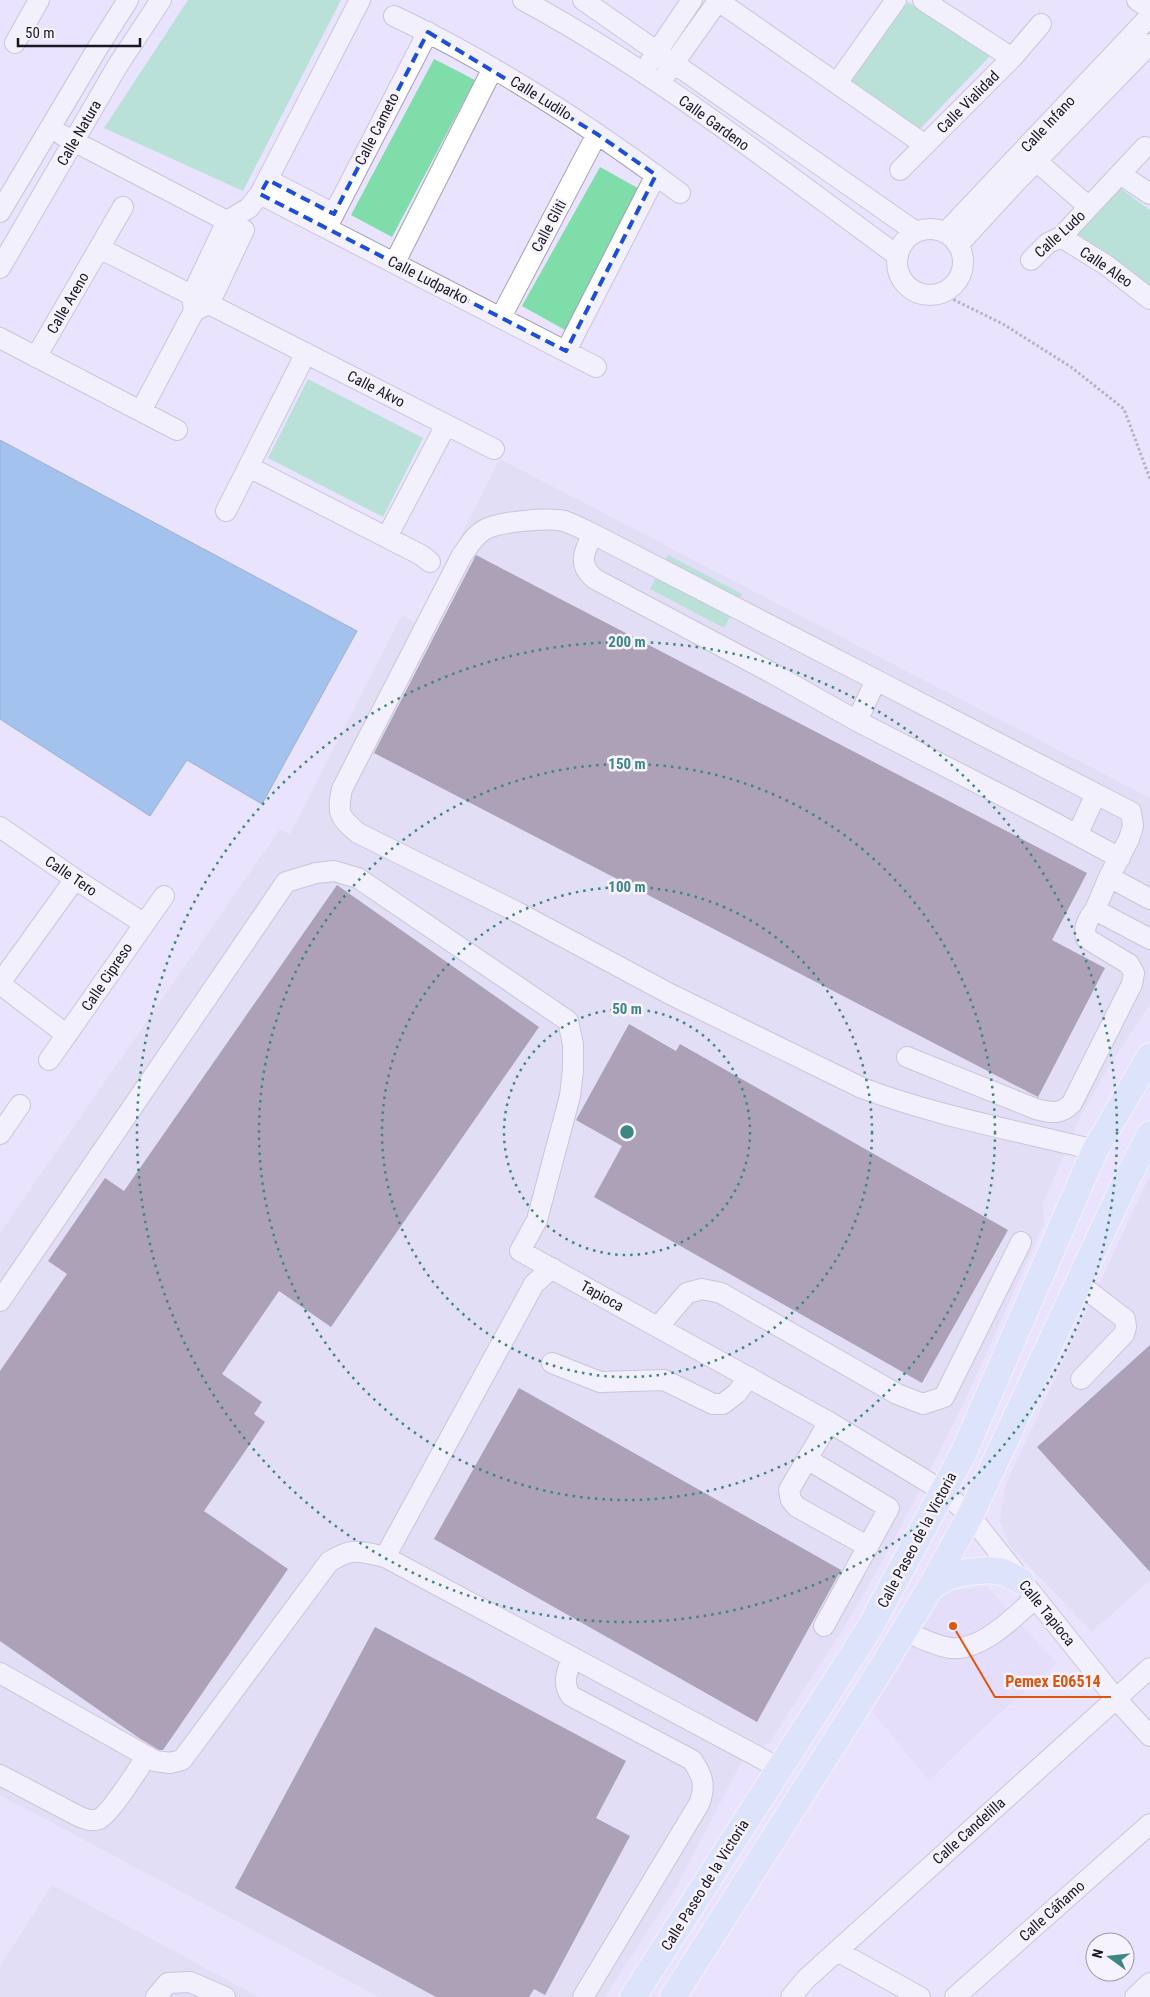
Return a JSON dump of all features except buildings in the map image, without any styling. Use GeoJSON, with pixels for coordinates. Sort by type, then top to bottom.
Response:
{"type":"FeatureCollection","features":[{"type":"Feature","properties":{"kind":"main road","name":"Calle Paseo de la Victoria"},"geometry":{"type":"LineString","coordinates":[[633,1997],[869,1629],[967,1445],[1095,1150],[1150,1056]]}},
{"type":"Feature","properties":{"kind":"main road","name":"Calle Paseo de la Victoria"},"geometry":{"type":"LineString","coordinates":[[673,1997],[904,1631],[970,1516],[1122,1189],[1150,1134]]}},
{"type":"Feature","properties":{"kind":"main road"},"geometry":{"type":"LineString","coordinates":[[930,1588],[947,1577],[974,1571],[1003,1572],[1028,1590]]}},
{"type":"Feature","properties":{"kind":"main road"},"geometry":{"type":"LineString","coordinates":[[733,1902],[742,1868],[783,1800],[787,1785],[785,1775],[779,1768]]}},
{"type":"Feature","properties":{"kind":"street"},"geometry":{"type":"LineString","coordinates":[[15,44],[39,0]]}},
{"type":"Feature","properties":{"kind":"street","name":"Calle Natura"},"geometry":{"type":"LineString","coordinates":[[0,212],[128,0]]}},
{"type":"Feature","properties":{"kind":"street","name":"Calle Natura"},"geometry":{"type":"LineString","coordinates":[[0,268],[122,58],[161,0]]}},
{"type":"Feature","properties":{"kind":"street"},"geometry":{"type":"LineString","coordinates":[[140,411],[198,303],[237,222],[250,208],[264,187],[360,0]]}},
{"type":"Feature","properties":{"kind":"street","name":"Calle Gardeno"},"geometry":{"type":"LineString","coordinates":[[524,0],[563,22],[651,78],[898,256]]}},
{"type":"Feature","properties":{"kind":"street","name":"Calle Gardeno"},"geometry":{"type":"LineString","coordinates":[[583,0],[916,232]]}},
{"type":"Feature","properties":{"kind":"street"},"geometry":{"type":"LineString","coordinates":[[651,78],[658,52],[692,0]]}},
{"type":"Feature","properties":{"kind":"street"},"geometry":{"type":"LineString","coordinates":[[651,78],[674,63],[717,0]]}},
{"type":"Feature","properties":{"kind":"street","name":"Calle Vialidad"},"geometry":{"type":"LineString","coordinates":[[717,0],[743,7],[837,83],[925,145]]}},
{"type":"Feature","properties":{"kind":"street"},"geometry":{"type":"LineString","coordinates":[[837,83],[896,0]]}},
{"type":"Feature","properties":{"kind":"street","name":"Calle Vialidad"},"geometry":{"type":"LineString","coordinates":[[923,0],[1012,58]]}},
{"type":"Feature","properties":{"kind":"street"},"geometry":{"type":"LineString","coordinates":[[1137,0],[1150,9]]}},
{"type":"Feature","properties":{"kind":"street","name":"Calle Ludilo"},"geometry":{"type":"LineString","coordinates":[[394,16],[494,68],[598,134],[680,193]]}},
{"type":"Feature","properties":{"kind":"street","name":"Calle Infano"},"geometry":{"type":"LineString","coordinates":[[952,239],[1030,156],[1150,16]]}},
{"type":"Feature","properties":{"kind":"street","name":"Calle Vialidad"},"geometry":{"type":"LineString","coordinates":[[900,170],[1012,58],[1041,24]]}},
{"type":"Feature","properties":{"kind":"street","name":"Calle Cameto"},"geometry":{"type":"LineString","coordinates":[[330,221],[428,32]]}},
{"type":"Feature","properties":{"kind":"street","name":"Calle Infano"},"geometry":{"type":"LineString","coordinates":[[1030,156],[1150,44]]}},
{"type":"Feature","properties":{"kind":"street"},"geometry":{"type":"LineString","coordinates":[[395,262],[494,68]]}},
{"type":"Feature","properties":{"kind":"street"},"geometry":{"type":"LineString","coordinates":[[50,128],[237,222]]}},
{"type":"Feature","properties":{"kind":"street","name":"Calle Gliti"},"geometry":{"type":"LineString","coordinates":[[501,317],[598,134]]}},
{"type":"Feature","properties":{"kind":"street","name":"Calle Ludo"},"geometry":{"type":"LineString","coordinates":[[1031,260],[1048,243],[1061,237],[1145,147]]}},
{"type":"Feature","properties":{"kind":"street","name":"Calle Ludo"},"geometry":{"type":"LineString","coordinates":[[1030,156],[1089,208]]}},
{"type":"Feature","properties":{"kind":"street"},"geometry":{"type":"LineString","coordinates":[[1120,174],[1150,194]]}},
{"type":"Feature","properties":{"kind":"street"},"geometry":{"type":"LineString","coordinates":[[566,352],[656,175]]}},
{"type":"Feature","properties":{"kind":"street","name":"Calle Ludparko"},"geometry":{"type":"LineString","coordinates":[[264,187],[330,221],[395,262],[596,366]]}},
{"type":"Feature","properties":{"kind":"street","name":"Calle Areno"},"geometry":{"type":"LineString","coordinates":[[36,357],[122,207]]}},
{"type":"Feature","properties":{"kind":"street"},"geometry":{"type":"LineString","coordinates":[[929,229],[952,239],[962,253],[962,270],[954,284],[940,293],[924,294],[909,286],[899,273],[898,256],[903,244],[916,232],[929,229]]}},
{"type":"Feature","properties":{"kind":"street","name":"Calle Aleo"},"geometry":{"type":"LineString","coordinates":[[1061,237],[1106,265],[1150,298]]}},
{"type":"Feature","properties":{"kind":"street"},"geometry":{"type":"LineString","coordinates":[[99,248],[198,303]]}},
{"type":"Feature","properties":{"kind":"street","name":"Calle Akvo"},"geometry":{"type":"LineString","coordinates":[[198,303],[306,353],[494,449]]}},
{"type":"Feature","properties":{"kind":"street"},"geometry":{"type":"LineString","coordinates":[[0,338],[177,430]]}},
{"type":"Feature","properties":{"kind":"street"},"geometry":{"type":"LineString","coordinates":[[226,511],[306,353]]}},
{"type":"Feature","properties":{"kind":"street"},"geometry":{"type":"LineString","coordinates":[[387,537],[446,425]]}},
{"type":"Feature","properties":{"kind":"street"},"geometry":{"type":"LineString","coordinates":[[249,466],[421,555],[430,562]]}},
{"type":"Feature","properties":{"kind":"street"},"geometry":{"type":"LineString","coordinates":[[907,1057],[1036,1109],[1056,1113],[1066,1110],[1076,1095],[1132,984],[1134,973],[1129,964],[1086,938],[1084,931],[1120,858],[1133,826],[1131,812],[562,520],[529,520],[500,525],[485,529],[475,537],[462,555],[342,789],[339,807],[344,821],[358,833],[517,912],[670,994],[862,1088],[893,1100],[935,1112],[1095,1150]]}},
{"type":"Feature","properties":{"kind":"street"},"geometry":{"type":"LineString","coordinates":[[592,534],[584,550],[584,561],[587,572],[595,579],[772,673],[857,721],[1120,858]]}},
{"type":"Feature","properties":{"kind":"street"},"geometry":{"type":"LineString","coordinates":[[857,721],[876,680]]}},
{"type":"Feature","properties":{"kind":"street"},"geometry":{"type":"LineString","coordinates":[[1076,835],[1096,794]]}},
{"type":"Feature","properties":{"kind":"street","name":"Calle Tero"},"geometry":{"type":"LineString","coordinates":[[0,827],[143,924]]}},
{"type":"Feature","properties":{"kind":"street","name":"Tapioca"},"geometry":{"type":"LineString","coordinates":[[0,1300],[286,882],[316,873],[334,871],[358,878],[568,1021],[573,1044],[570,1096],[538,1220],[520,1251],[830,1422],[943,1491]]}},
{"type":"Feature","properties":{"kind":"street"},"geometry":{"type":"LineString","coordinates":[[1109,877],[1149,895]]}},
{"type":"Feature","properties":{"kind":"street"},"geometry":{"type":"LineString","coordinates":[[67,1035],[0,984],[75,879]]}},
{"type":"Feature","properties":{"kind":"street","name":"Calle Cipreso"},"geometry":{"type":"LineString","coordinates":[[50,1060],[164,896]]}},
{"type":"Feature","properties":{"kind":"street"},"geometry":{"type":"LineString","coordinates":[[1095,910],[1150,939]]}},
{"type":"Feature","properties":{"kind":"street"},"geometry":{"type":"LineString","coordinates":[[1,1130],[20,1105]]}},
{"type":"Feature","properties":{"kind":"street"},"geometry":{"type":"LineString","coordinates":[[658,1327],[687,1292],[702,1289],[721,1293],[897,1394],[923,1404],[944,1397],[1021,1242]]}},
{"type":"Feature","properties":{"kind":"street"},"geometry":{"type":"LineString","coordinates":[[386,1557],[534,1284],[552,1268]]}},
{"type":"Feature","properties":{"kind":"street"},"geometry":{"type":"LineString","coordinates":[[1078,1283],[1124,1318],[1126,1327],[1124,1334],[1081,1379]]}},
{"type":"Feature","properties":{"kind":"street"},"geometry":{"type":"LineString","coordinates":[[552,1363],[600,1382],[664,1380],[713,1404],[723,1404],[737,1393],[749,1377]]}},
{"type":"Feature","properties":{"kind":"street"},"geometry":{"type":"LineString","coordinates":[[830,1422],[789,1490],[791,1500],[797,1507],[867,1546]]}},
{"type":"Feature","properties":{"kind":"street"},"geometry":{"type":"LineString","coordinates":[[807,1460],[889,1508],[824,1626]]}},
{"type":"Feature","properties":{"kind":"street","name":"Calle Tapioca"},"geometry":{"type":"LineString","coordinates":[[943,1491],[970,1516],[1116,1699],[1150,1736]]}},
{"type":"Feature","properties":{"kind":"street"},"geometry":{"type":"LineString","coordinates":[[0,1673],[155,1761],[170,1763],[182,1760],[329,1562],[344,1552],[361,1552],[386,1557],[779,1768]]}},
{"type":"Feature","properties":{"kind":"street"},"geometry":{"type":"LineString","coordinates":[[904,1631],[932,1643],[952,1648],[971,1646],[997,1631],[1028,1590]]}},
{"type":"Feature","properties":{"kind":"street"},"geometry":{"type":"LineString","coordinates":[[572,1657],[565,1679],[566,1688],[571,1696],[692,1760],[702,1773],[703,1793],[694,1812],[583,1997]]}},
{"type":"Feature","properties":{"kind":"street","name":"Calle Candelilla"},"geometry":{"type":"LineString","coordinates":[[791,1997],[806,1979],[1150,1668]]}},
{"type":"Feature","properties":{"kind":"street"},"geometry":{"type":"LineString","coordinates":[[0,1775],[80,1817],[92,1821],[100,1819],[110,1809],[147,1756]]}},
{"type":"Feature","properties":{"kind":"street","name":"Calle Cáñamo"},"geometry":{"type":"LineString","coordinates":[[955,1997],[1150,1824]]}},
{"type":"Feature","properties":{"kind":"street"},"geometry":{"type":"LineString","coordinates":[[837,1951],[920,1997]]}},
{"type":"Feature","properties":{"kind":"street"},"geometry":{"type":"LineString","coordinates":[[156,1997],[168,1983],[190,1982],[225,1997]]}},
{"type":"Feature","properties":{"kind":"street"},"geometry":{"type":"LineString","coordinates":[[1135,1997],[1150,1983]]}},
{"type":"Feature","properties":{"kind":"path"},"geometry":{"type":"LineString","coordinates":[[940,293],[1003,324],[1071,367],[1124,409],[1150,478]]}},
{"type":"Feature","properties":{"kind":"highlighted area"},"geometry":{"type":"Polygon","coordinates":[[[428,32],[597,134],[656,175],[566,351],[260,194],[268,180],[334,214],[428,32]]]}},
{"type":"Feature","properties":{"kind":"shaded area"},"geometry":{"type":"Polygon","coordinates":[[[500,459],[1150,798],[1150,1004],[1114,1058],[1081,1115],[1043,1203],[1044,1224],[968,1394],[873,1578],[840,1634],[769,1743],[742,1761],[677,1886],[605,1997],[379,1997],[0,1795],[0,1233],[280,829],[290,834],[402,615],[416,623],[500,459]]]}},
{"type":"Feature","properties":{"kind":"shaded area"},"geometry":{"type":"Polygon","coordinates":[[[1150,1175],[1150,1580],[1092,1632],[1010,1546],[1000,1522],[1005,1486],[1150,1175]]]}},
{"type":"Feature","properties":{"kind":"shaded area"},"geometry":{"type":"Polygon","coordinates":[[[987,1587],[1057,1663],[983,1728],[929,1781],[872,1711],[944,1591],[987,1587]]]}},
{"type":"Feature","properties":{"kind":"shaded area"},"geometry":{"type":"Polygon","coordinates":[[[52,1885],[259,1997],[0,1997],[0,1966],[52,1885]]]}},
{"type":"Feature","properties":{"kind":"green space"},"geometry":{"type":"Polygon","coordinates":[[[188,0],[341,0],[243,191],[104,128],[188,0]]]}},
{"type":"Feature","properties":{"kind":"green space"},"geometry":{"type":"Polygon","coordinates":[[[908,2],[991,55],[918,131],[849,79],[908,2]]]}},
{"type":"Feature","properties":{"kind":"green space"},"geometry":{"type":"Polygon","coordinates":[[[434,59],[475,80],[392,237],[351,215],[434,59]]]}},
{"type":"Feature","properties":{"kind":"green space"},"geometry":{"type":"Polygon","coordinates":[[[600,167],[643,191],[565,330],[522,306],[600,167]]]}},
{"type":"Feature","properties":{"kind":"green space"},"geometry":{"type":"Polygon","coordinates":[[[1117,186],[1150,210],[1150,285],[1078,234],[1117,186]]]}},
{"type":"Feature","properties":{"kind":"green space"},"geometry":{"type":"Polygon","coordinates":[[[308,379],[423,438],[383,517],[268,458],[308,379]]]}},
{"type":"Feature","properties":{"kind":"green space"},"geometry":{"type":"Polygon","coordinates":[[[668,555],[742,594],[724,628],[650,589],[668,555]]]}},
{"type":"Feature","properties":{"kind":"water"},"geometry":{"type":"Polygon","coordinates":[[[0,440],[357,631],[262,804],[187,760],[150,816],[0,719],[0,440]]]}},
{"type":"Feature","properties":{"kind":"place","name":"Pemex E06514"},"geometry":{"type":"Point","coordinates":[953,1626]}}]}
